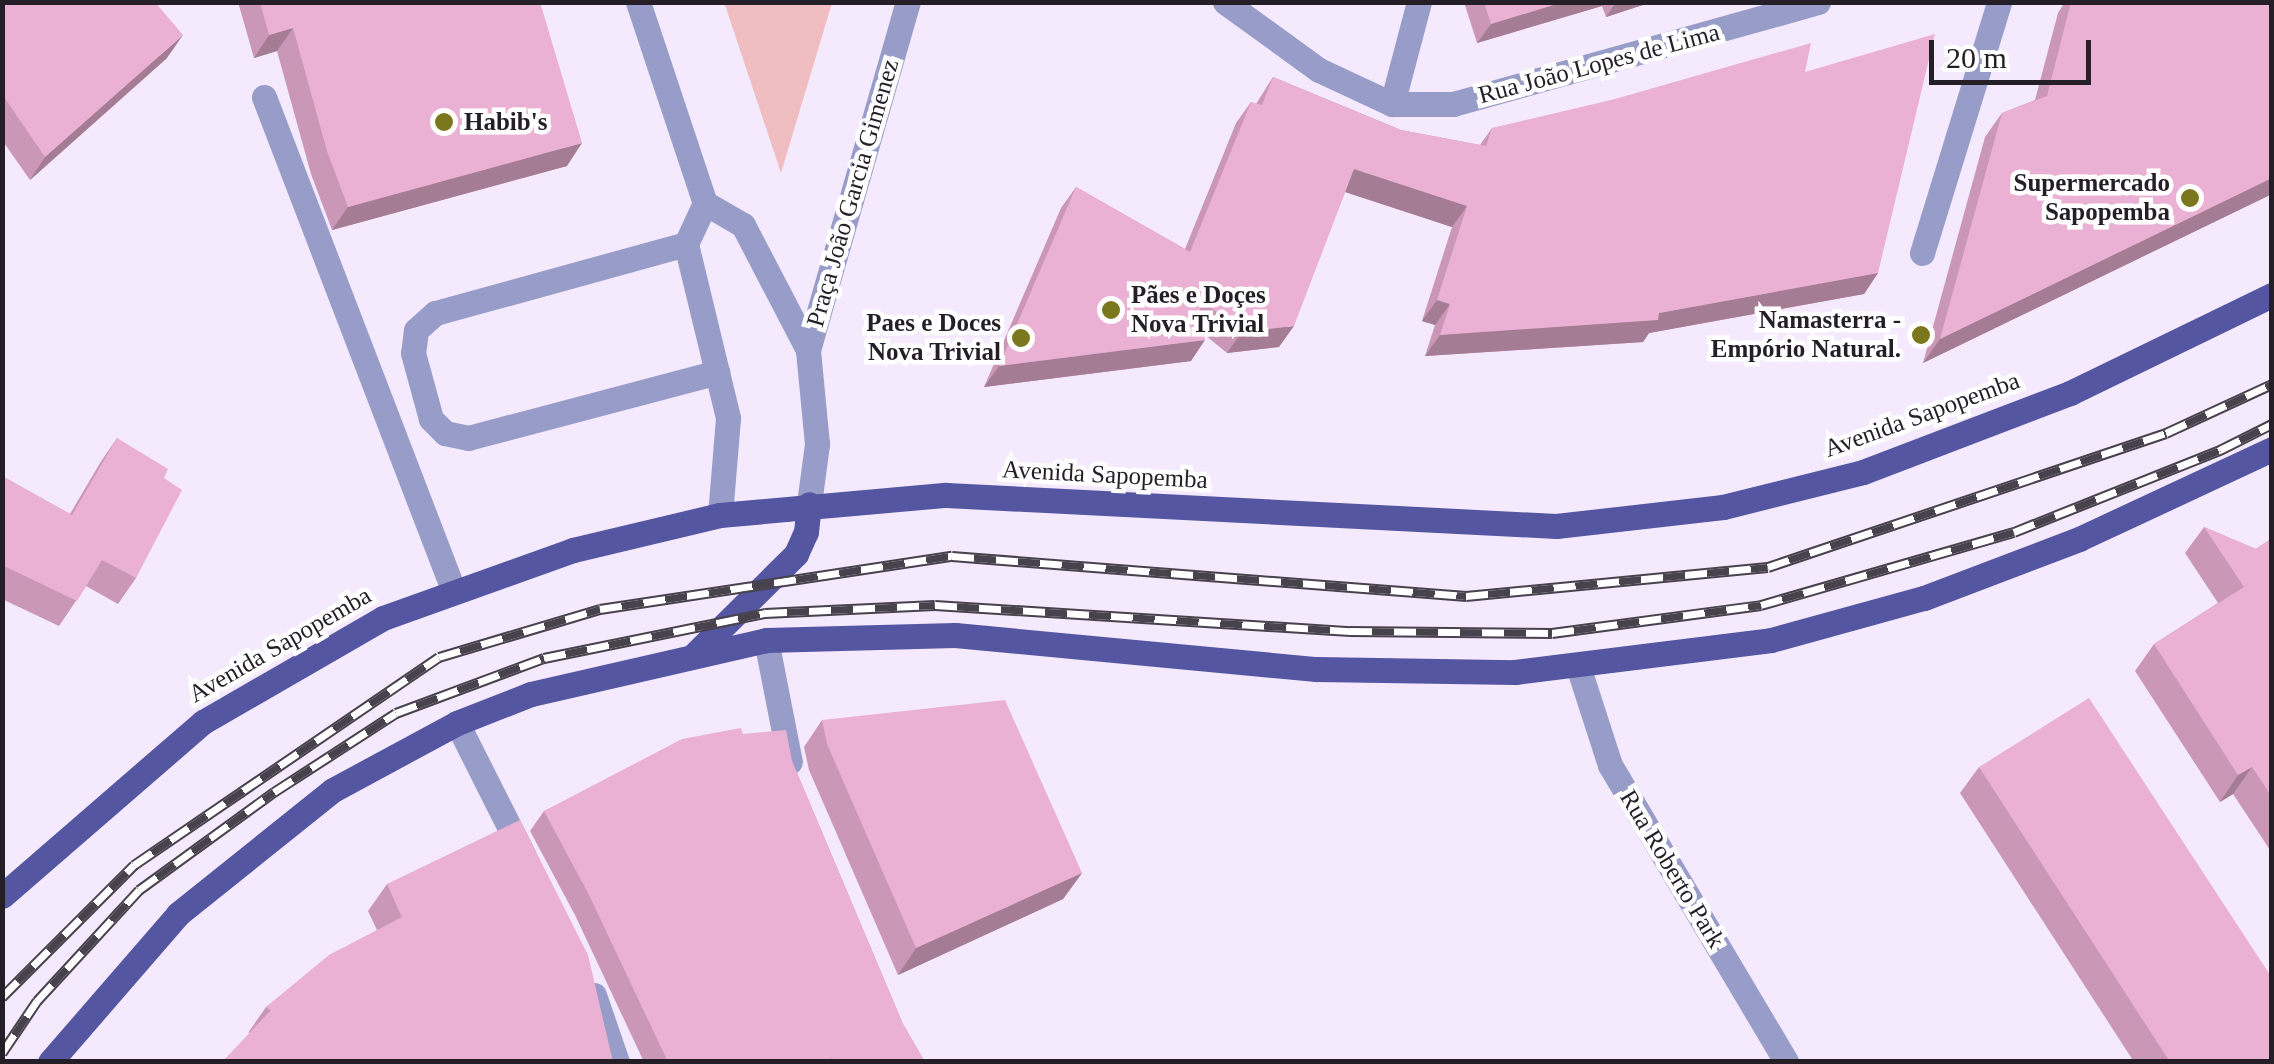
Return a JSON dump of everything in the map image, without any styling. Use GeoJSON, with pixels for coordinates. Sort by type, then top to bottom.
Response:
{"type":"FeatureCollection","features":[{"type":"Feature","properties":{"kind":"main road","name":"Avenida Sapopemba"},"geometry":{"type":"LineString","coordinates":[[2,896],[203,722],[383,618],[573,550],[720,515],[808,504],[946,495],[1556,526],[1723,507],[1864,472],[2070,392],[2272,295]]}},
{"type":"Feature","properties":{"kind":"main road"},"geometry":{"type":"LineString","coordinates":[[50,1062],[178,914],[333,790],[456,723],[531,694],[766,640],[955,635],[1316,669],[1515,672],[1772,640],[1924,598],[2079,539],[2272,449]]}},
{"type":"Feature","properties":{"kind":"main road"},"geometry":{"type":"LineString","coordinates":[[695,654],[796,554],[806,532],[808,504]]}},
{"type":"Feature","properties":{"kind":"street"},"geometry":{"type":"LineString","coordinates":[[638,2],[705,203],[743,225],[808,350]]}},
{"type":"Feature","properties":{"kind":"street","name":"Praça João Garcia Gimenez"},"geometry":{"type":"LineString","coordinates":[[808,504],[817,444],[808,350],[908,2]]}},
{"type":"Feature","properties":{"kind":"street","name":"Rua João Lopes de Lima"},"geometry":{"type":"LineString","coordinates":[[1226,2],[1320,70],[1392,104],[1452,104],[1528,86],[1818,2]]}},
{"type":"Feature","properties":{"kind":"street"},"geometry":{"type":"LineString","coordinates":[[1392,104],[1419,2]]}},
{"type":"Feature","properties":{"kind":"street"},"geometry":{"type":"LineString","coordinates":[[1922,253],[1998,2]]}},
{"type":"Feature","properties":{"kind":"street"},"geometry":{"type":"LineString","coordinates":[[264,96],[454,592]]}},
{"type":"Feature","properties":{"kind":"street"},"geometry":{"type":"LineString","coordinates":[[705,203],[686,244],[728,418],[720,515]]}},
{"type":"Feature","properties":{"kind":"street"},"geometry":{"type":"LineString","coordinates":[[686,244],[435,312],[416,330],[413,353],[431,418],[445,432],[468,438],[717,372]]}},
{"type":"Feature","properties":{"kind":"street"},"geometry":{"type":"LineString","coordinates":[[766,640],[780,728],[800,792]]}},
{"type":"Feature","properties":{"kind":"street","name":"Rua Roberto Park"},"geometry":{"type":"LineString","coordinates":[[1578,666],[1610,764],[1786,1062]]}},
{"type":"Feature","properties":{"kind":"street"},"geometry":{"type":"LineString","coordinates":[[456,723],[537,881]]}},
{"type":"Feature","properties":{"kind":"street"},"geometry":{"type":"LineString","coordinates":[[582,969],[617,1062]]}},
{"type":"Feature","properties":{"kind":"shaded area"},"geometry":{"type":"Polygon","coordinates":[[[724,3],[832,3],[781,173],[726,8],[724,3]]]}},
{"type":"Feature","properties":{"kind":"building"},"geometry":{"type":"Polygon","coordinates":[[[2,2],[155,2],[183,35],[45,157],[2,98],[2,2]]]}},
{"type":"Feature","properties":{"kind":"building"},"geometry":{"type":"Polygon","coordinates":[[[260,2],[540,2],[582,143],[348,207],[327,151],[293,28],[269,35],[260,2]]]}},
{"type":"Feature","properties":{"kind":"building"},"geometry":{"type":"Polygon","coordinates":[[[1484,2],[1563,2],[1491,24],[1484,2]]]}},
{"type":"Feature","properties":{"kind":"building"},"geometry":{"type":"Polygon","coordinates":[[[2071,2],[2272,2],[2272,178],[1940,339],[2002,113],[2047,96],[2071,2]]]}},
{"type":"Feature","properties":{"kind":"building"},"geometry":{"type":"Polygon","coordinates":[[[1935,34],[1878,273],[1659,313],[1658,320],[1440,335],[1450,304],[1437,300],[1467,206],[1354,169],[1294,326],[1242,332],[1198,297],[1205,340],[999,366],[1076,187],[1190,252],[1251,102],[1262,105],[1273,77],[1401,130],[1486,146],[1492,128],[1615,99],[1811,43],[1805,72],[1935,34]]]}},
{"type":"Feature","properties":{"kind":"building"},"geometry":{"type":"Polygon","coordinates":[[[117,438],[168,469],[164,478],[182,490],[136,578],[102,560],[77,601],[2,565],[2,476],[72,515],[117,438]]]}},
{"type":"Feature","properties":{"kind":"building"},"geometry":{"type":"Polygon","coordinates":[[[2204,527],[2256,549],[2272,538],[2272,797],[2252,767],[2238,775],[2154,644],[2244,587],[2204,527]]]}},
{"type":"Feature","properties":{"kind":"building"},"geometry":{"type":"Polygon","coordinates":[[[2089,698],[2272,978],[2272,1062],[2170,1062],[1979,767],[2089,698]]]}},
{"type":"Feature","properties":{"kind":"building"},"geometry":{"type":"Polygon","coordinates":[[[1005,700],[1082,873],[916,948],[827,744],[822,720],[1005,700]]]}},
{"type":"Feature","properties":{"kind":"building"},"geometry":{"type":"Polygon","coordinates":[[[741,728],[743,734],[786,730],[792,761],[903,1024],[925,1062],[834,1062],[832,1058],[825,1062],[668,1062],[589,895],[544,811],[682,739],[741,728]]]}},
{"type":"Feature","properties":{"kind":"building"},"geometry":{"type":"Polygon","coordinates":[[[520,820],[588,955],[613,1062],[222,1062],[271,1010],[266,1007],[329,955],[402,917],[387,884],[520,820]]]}},
{"type":"Feature","properties":{"kind":"railway"},"geometry":{"type":"LineString","coordinates":[[2,997],[134,865],[439,657],[600,609],[952,556],[1466,596],[1768,567],[2166,433],[2272,384]]}},
{"type":"Feature","properties":{"kind":"railway"},"geometry":{"type":"LineString","coordinates":[[2,1053],[37,1001],[139,890],[274,792],[396,713],[544,658],[765,613],[935,605],[1350,631],[1552,633],[1761,605],[2014,532],[2220,450],[2272,424]]}},
{"type":"Feature","properties":{"kind":"place","name":"Habib's"},"geometry":{"type":"Point","coordinates":[444,122]}},
{"type":"Feature","properties":{"kind":"place","name":"Supermercado Sapopemba"},"geometry":{"type":"Point","coordinates":[2190,198]}},
{"type":"Feature","properties":{"kind":"place","name":"Pães e Doçes Nova Trivial"},"geometry":{"type":"Point","coordinates":[1111,310]}},
{"type":"Feature","properties":{"kind":"place","name":"Namasterra - Empório Natural."},"geometry":{"type":"Point","coordinates":[1921,335]}},
{"type":"Feature","properties":{"kind":"place","name":"Paes e Doces Nova Trivial"},"geometry":{"type":"Point","coordinates":[1021,338]}}]}
